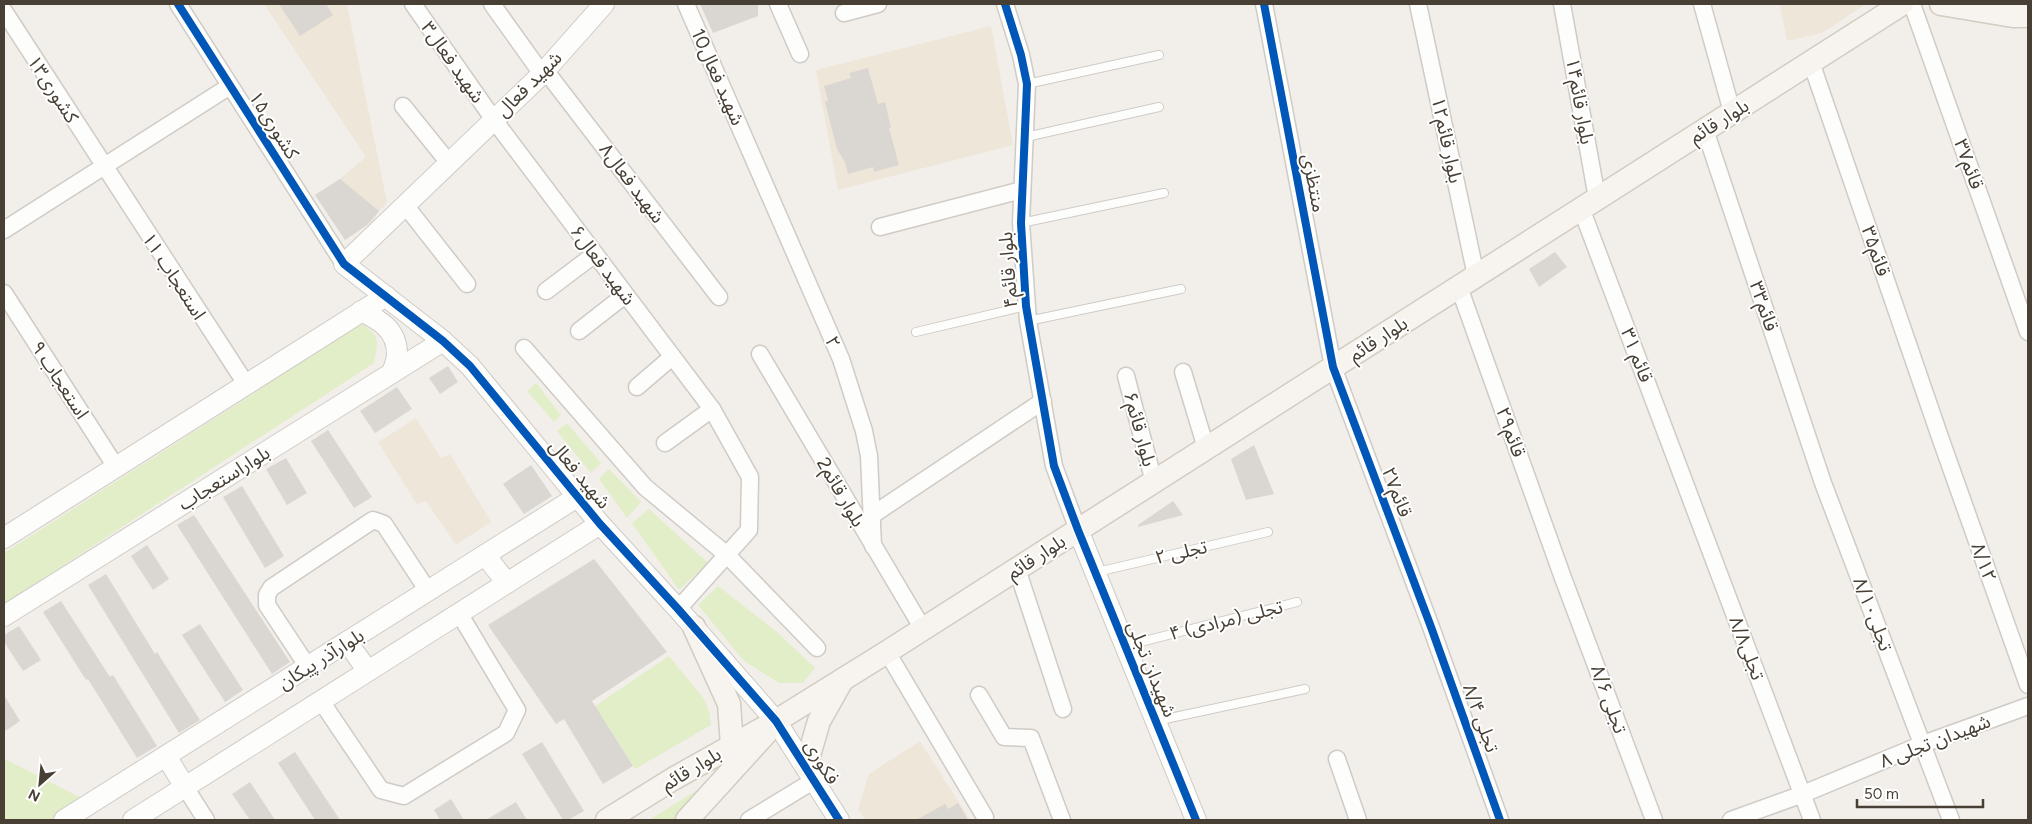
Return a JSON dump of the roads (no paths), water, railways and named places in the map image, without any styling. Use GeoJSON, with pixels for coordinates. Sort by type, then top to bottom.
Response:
{"type":"FeatureCollection","features":[{"type":"Feature","properties":{"kind":"main road","name":"بلوار قائم"},"geometry":{"type":"LineString","coordinates":[[607,820],[732,745],[776,721],[887,652],[1902,4]]}},
{"type":"Feature","properties":{"kind":"main road"},"geometry":{"type":"LineString","coordinates":[[1941,4],[2013,16],[2028,16]]}},
{"type":"Feature","properties":{"kind":"main road"},"geometry":{"type":"LineString","coordinates":[[694,627],[728,704],[732,745]]}},
{"type":"Feature","properties":{"kind":"main road"},"geometry":{"type":"LineString","coordinates":[[810,774],[819,721],[843,679]]}},
{"type":"Feature","properties":{"kind":"main road","name":"بلوار قائم"},"geometry":{"type":"LineString","coordinates":[[687,820],[776,721]]}},
{"type":"Feature","properties":{"kind":"street","name":"کشوری۱۵"},"geometry":{"type":"LineString","coordinates":[[178,4],[344,264]]}},
{"type":"Feature","properties":{"kind":"street","name":"شهید فعال۳"},"geometry":{"type":"LineString","coordinates":[[413,4],[494,120]]}},
{"type":"Feature","properties":{"kind":"street","name":"شهید فعال۸"},"geometry":{"type":"LineString","coordinates":[[492,4],[719,297]]}},
{"type":"Feature","properties":{"kind":"street","name":"10شهید فعال"},"geometry":{"type":"LineString","coordinates":[[686,4],[750,150]]}},
{"type":"Feature","properties":{"kind":"street"},"geometry":{"type":"LineString","coordinates":[[778,4],[800,54]]}},
{"type":"Feature","properties":{"kind":"street"},"geometry":{"type":"LineString","coordinates":[[844,13],[878,4]]}},
{"type":"Feature","properties":{"kind":"street","name":"بلوار قائم۴"},"geometry":{"type":"LineString","coordinates":[[1009,4],[1027,84],[1021,223],[1027,313],[1054,466],[1078,530]]}},
{"type":"Feature","properties":{"kind":"street","name":"منتظزی"},"geometry":{"type":"LineString","coordinates":[[1264,4],[1333,367]]}},
{"type":"Feature","properties":{"kind":"street","name":"بلوار قائم۱۲"},"geometry":{"type":"LineString","coordinates":[[1418,4],[1468,281]]}},
{"type":"Feature","properties":{"kind":"street","name":"بلوار قائم۱۴"},"geometry":{"type":"LineString","coordinates":[[1562,4],[1589,203]]}},
{"type":"Feature","properties":{"kind":"street"},"geometry":{"type":"LineString","coordinates":[[1702,4],[1732,112]]}},
{"type":"Feature","properties":{"kind":"street","name":"قائم۳۷"},"geometry":{"type":"LineString","coordinates":[[1912,4],[2027,326]]}},
{"type":"Feature","properties":{"kind":"street","name":"شهید فعال"},"geometry":{"type":"LineString","coordinates":[[597,6],[544,72],[344,264],[443,340],[470,366],[600,524],[678,609],[776,721]]}},
{"type":"Feature","properties":{"kind":"street","name":"۱۳کشوری"},"geometry":{"type":"LineString","coordinates":[[4,10],[103,167]]}},
{"type":"Feature","properties":{"kind":"street","name":"قائم۳۵"},"geometry":{"type":"LineString","coordinates":[[1811,62],[1941,440]]}},
{"type":"Feature","properties":{"kind":"street"},"geometry":{"type":"LineString","coordinates":[[4,230],[230,86]]}},
{"type":"Feature","properties":{"kind":"street"},"geometry":{"type":"LineString","coordinates":[[403,106],[449,163]]}},
{"type":"Feature","properties":{"kind":"street","name":"شهید فعال۶"},"geometry":{"type":"LineString","coordinates":[[494,120],[712,409],[750,477],[749,530],[678,609]]}},
{"type":"Feature","properties":{"kind":"street","name":"قائم۳۳"},"geometry":{"type":"LineString","coordinates":[[1704,130],[1823,483]]}},
{"type":"Feature","properties":{"kind":"street","name":"۲"},"geometry":{"type":"LineString","coordinates":[[750,150],[841,359],[864,431],[872,481],[871,516],[873,546]]}},
{"type":"Feature","properties":{"kind":"street","name":"استعجاب ۱۱"},"geometry":{"type":"LineString","coordinates":[[103,167],[246,384]]}},
{"type":"Feature","properties":{"kind":"street"},"geometry":{"type":"LineString","coordinates":[[880,227],[1022,190]]}},
{"type":"Feature","properties":{"kind":"street","name":"قائم ۳۱"},"geometry":{"type":"LineString","coordinates":[[1589,203],[1692,502]]}},
{"type":"Feature","properties":{"kind":"street"},"geometry":{"type":"LineString","coordinates":[[405,205],[466,284]]}},
{"type":"Feature","properties":{"kind":"street"},"geometry":{"type":"LineString","coordinates":[[546,291],[594,254]]}},
{"type":"Feature","properties":{"kind":"street","name":"قائم۲۹"},"geometry":{"type":"LineString","coordinates":[[1468,281],[1563,578]]}},
{"type":"Feature","properties":{"kind":"street","name":"استعجاب ۹"},"geometry":{"type":"LineString","coordinates":[[4,293],[116,467]]}},
{"type":"Feature","properties":{"kind":"street"},"geometry":{"type":"LineString","coordinates":[[578,332],[625,295]]}},
{"type":"Feature","properties":{"kind":"street"},"geometry":{"type":"LineString","coordinates":[[4,538],[386,296]]}},
{"type":"Feature","properties":{"kind":"street"},"geometry":{"type":"LineString","coordinates":[[360,312],[379,320],[392,334],[397,354],[392,373]]}},
{"type":"Feature","properties":{"kind":"street","name":"بلواراستعجاب"},"geometry":{"type":"LineString","coordinates":[[4,616],[443,340]]}},
{"type":"Feature","properties":{"kind":"street"},"geometry":{"type":"LineString","coordinates":[[524,348],[645,486],[727,555],[818,648]]}},
{"type":"Feature","properties":{"kind":"street","name":"2بلوار قائم"},"geometry":{"type":"LineString","coordinates":[[760,354],[923,629]]}},
{"type":"Feature","properties":{"kind":"street"},"geometry":{"type":"LineString","coordinates":[[637,387],[672,357]]}},
{"type":"Feature","properties":{"kind":"street","name":"قائم۲۷"},"geometry":{"type":"LineString","coordinates":[[1333,367],[1431,627]]}},
{"type":"Feature","properties":{"kind":"street"},"geometry":{"type":"LineString","coordinates":[[1183,372],[1206,448]]}},
{"type":"Feature","properties":{"kind":"street","name":"بلوار قائم۶"},"geometry":{"type":"LineString","coordinates":[[1126,376],[1154,482]]}},
{"type":"Feature","properties":{"kind":"street"},"geometry":{"type":"LineString","coordinates":[[871,516],[1042,401]]}},
{"type":"Feature","properties":{"kind":"street"},"geometry":{"type":"LineString","coordinates":[[665,443],[712,409]]}},
{"type":"Feature","properties":{"kind":"street","name":"۸/۱۲"},"geometry":{"type":"LineString","coordinates":[[1941,440],[2028,685]]}},
{"type":"Feature","properties":{"kind":"street","name":"تجلی۸/۱۰"},"geometry":{"type":"LineString","coordinates":[[1823,483],[1951,820]]}},
{"type":"Feature","properties":{"kind":"street","name":"بلوارآذر پیکان"},"geometry":{"type":"LineString","coordinates":[[64,820],[578,497]]}},
{"type":"Feature","properties":{"kind":"street","name":"تجلی۸/۸"},"geometry":{"type":"LineString","coordinates":[[1692,502],[1812,820]]}},
{"type":"Feature","properties":{"kind":"street"},"geometry":{"type":"LineString","coordinates":[[308,667],[267,605],[267,596],[271,588],[373,520],[384,524],[428,591]]}},
{"type":"Feature","properties":{"kind":"street","name":"بلوارآذر پیکان"},"geometry":{"type":"LineString","coordinates":[[133,820],[600,524]]}},
{"type":"Feature","properties":{"kind":"street","name":"شهیدان تجلی"},"geometry":{"type":"LineString","coordinates":[[1078,530],[1196,820]]}},
{"type":"Feature","properties":{"kind":"street"},"geometry":{"type":"LineString","coordinates":[[485,555],[507,583]]}},
{"type":"Feature","properties":{"kind":"street"},"geometry":{"type":"LineString","coordinates":[[1017,569],[1062,709]]}},
{"type":"Feature","properties":{"kind":"street","name":"تجلی ۸/۶"},"geometry":{"type":"LineString","coordinates":[[1563,578],[1654,820]]}},
{"type":"Feature","properties":{"kind":"street"},"geometry":{"type":"LineString","coordinates":[[321,701],[381,790],[404,796],[506,733],[517,710],[459,613]]}},
{"type":"Feature","properties":{"kind":"street","name":"۸/۴ تجلی"},"geometry":{"type":"LineString","coordinates":[[1431,627],[1500,820]]}},
{"type":"Feature","properties":{"kind":"street"},"geometry":{"type":"LineString","coordinates":[[347,642],[368,671]]}},
{"type":"Feature","properties":{"kind":"street"},"geometry":{"type":"LineString","coordinates":[[887,652],[985,817]]}},
{"type":"Feature","properties":{"kind":"street"},"geometry":{"type":"LineString","coordinates":[[979,695],[1004,737],[1031,738],[1062,820]]}},
{"type":"Feature","properties":{"kind":"street","name":"شهیدان تجلی ۸"},"geometry":{"type":"LineString","coordinates":[[1731,820],[1803,794],[1923,744],[2028,706]]}},
{"type":"Feature","properties":{"kind":"street","name":"فکوری"},"geometry":{"type":"LineString","coordinates":[[776,721],[839,820]]}},
{"type":"Feature","properties":{"kind":"street"},"geometry":{"type":"LineString","coordinates":[[166,756],[206,820]]}},
{"type":"Feature","properties":{"kind":"street"},"geometry":{"type":"LineString","coordinates":[[1337,759],[1358,820]]}},
{"type":"Feature","properties":{"kind":"street"},"geometry":{"type":"LineString","coordinates":[[749,820],[810,774]]}},
{"type":"Feature","properties":{"kind":"lane"},"geometry":{"type":"LineString","coordinates":[[1027,84],[1159,55]]}},
{"type":"Feature","properties":{"kind":"lane"},"geometry":{"type":"LineString","coordinates":[[1026,137],[1159,107]]}},
{"type":"Feature","properties":{"kind":"lane"},"geometry":{"type":"LineString","coordinates":[[1021,223],[1164,193]]}},
{"type":"Feature","properties":{"kind":"lane"},"geometry":{"type":"LineString","coordinates":[[916,332],[1181,289]]}},
{"type":"Feature","properties":{"kind":"lane","name":"۲ تجلی"},"geometry":{"type":"LineString","coordinates":[[1095,572],[1268,532]]}},
{"type":"Feature","properties":{"kind":"lane","name":"۴ تجلی (مرادی)"},"geometry":{"type":"LineString","coordinates":[[1125,646],[1298,602]]}},
{"type":"Feature","properties":{"kind":"lane"},"geometry":{"type":"LineString","coordinates":[[1156,721],[1305,689]]}}]}
